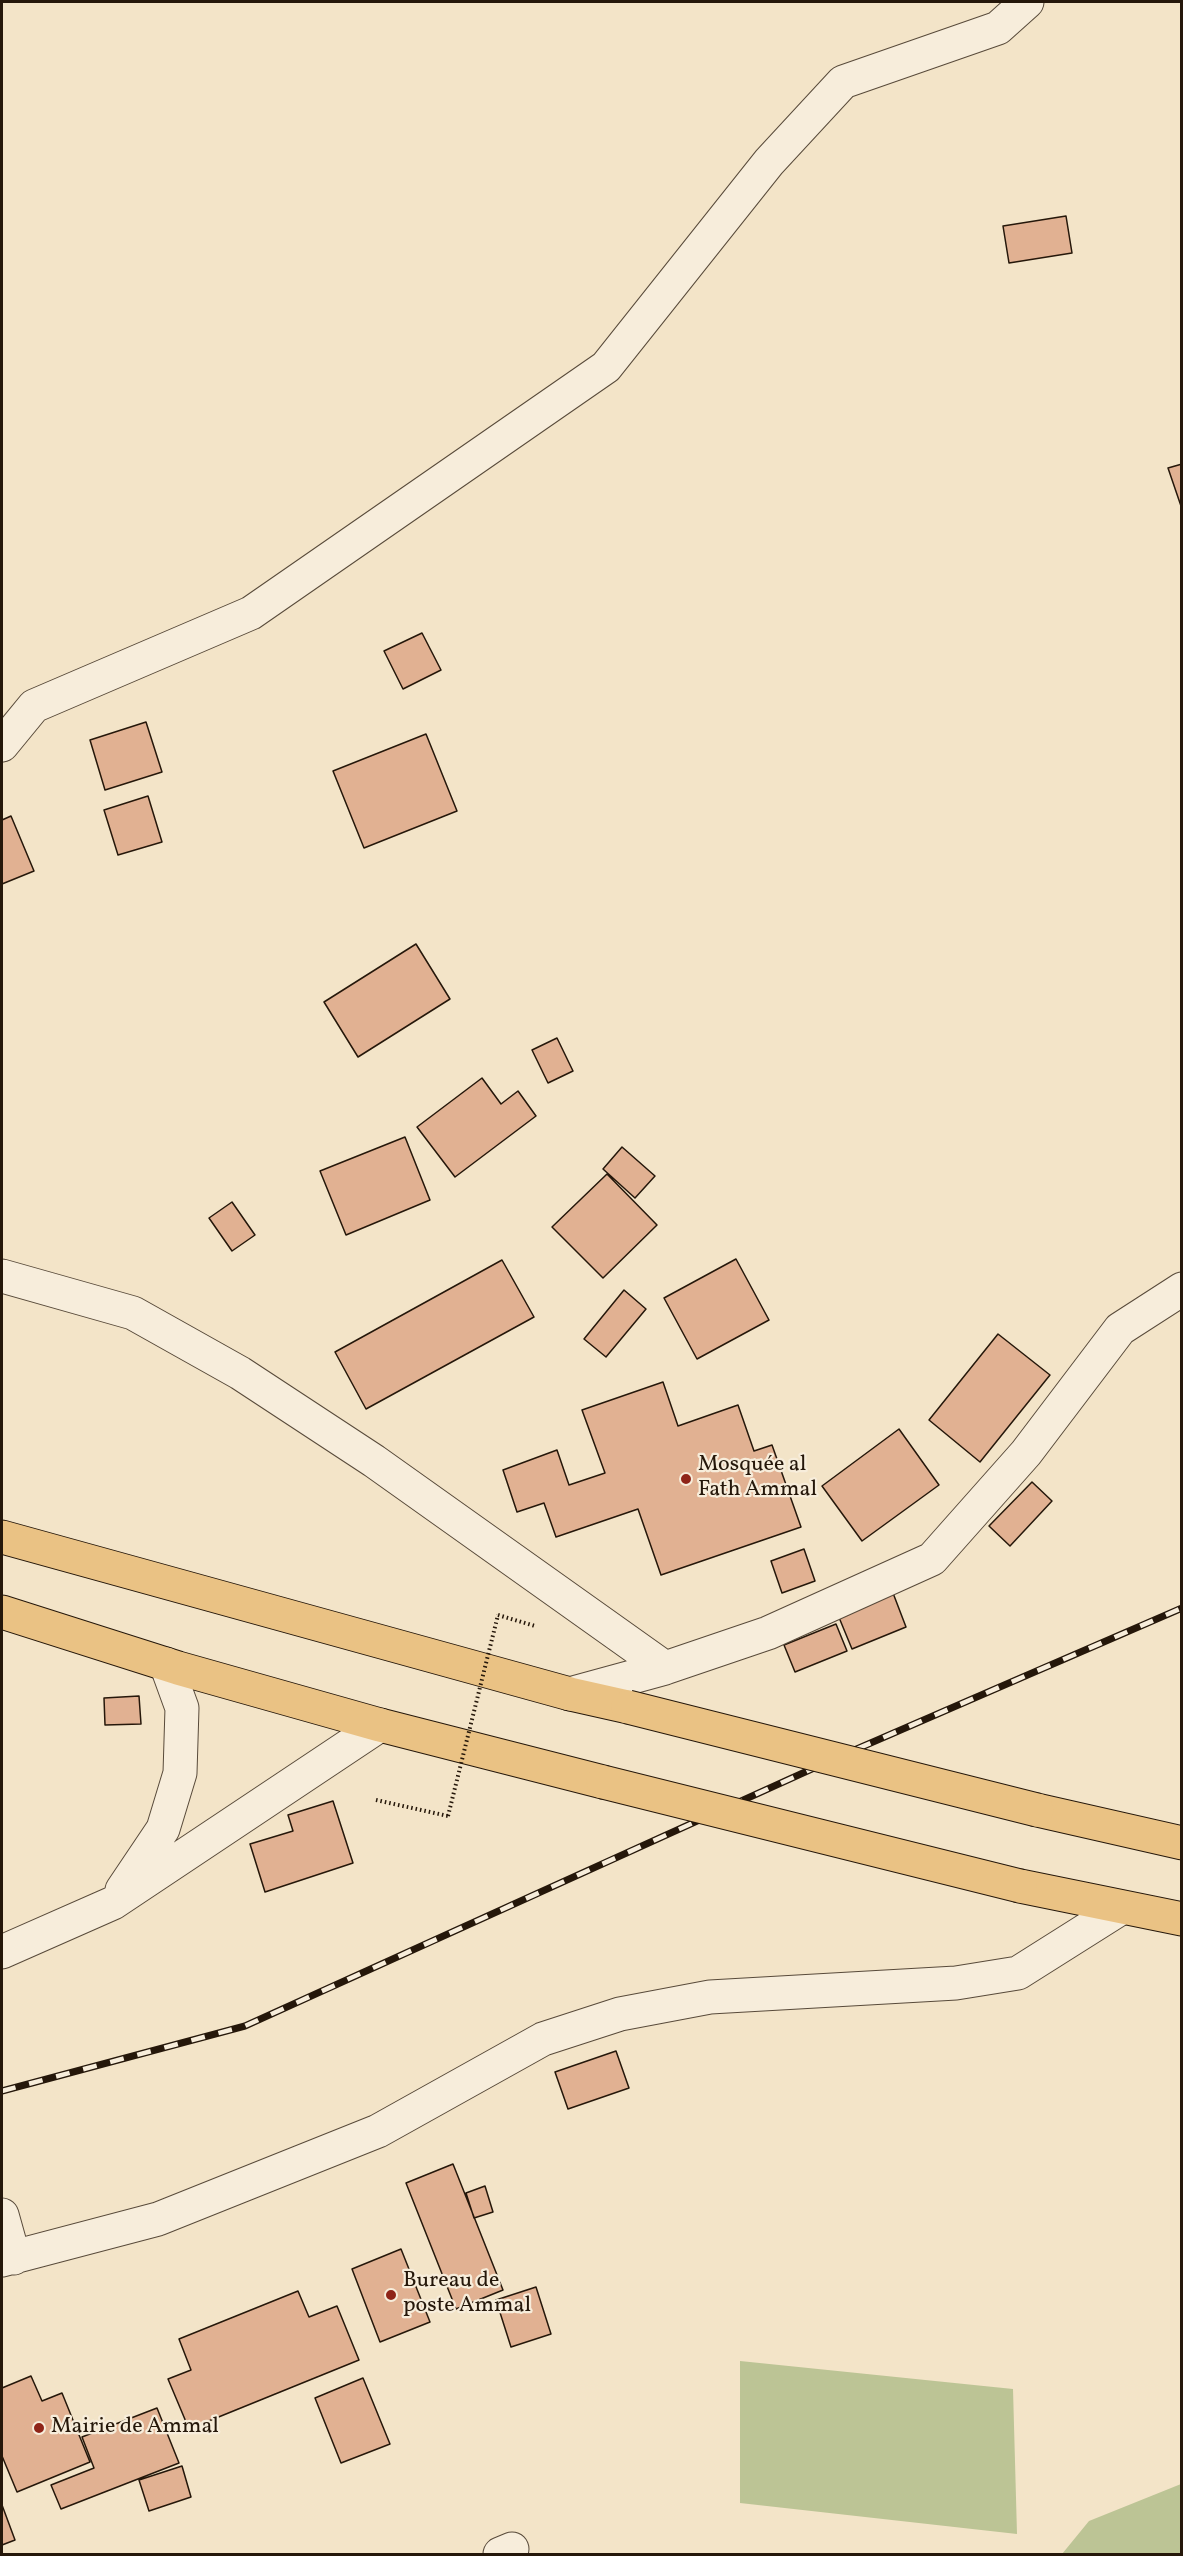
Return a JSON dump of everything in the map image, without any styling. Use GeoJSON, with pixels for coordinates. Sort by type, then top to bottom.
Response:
{"type":"FeatureCollection","features":[{"type":"Feature","properties":{"kind":"highway"},"geometry":{"type":"LineString","coordinates":[[2,1537],[570,1694],[1037,1810],[1182,1843]]}},
{"type":"Feature","properties":{"kind":"highway"},"geometry":{"type":"LineString","coordinates":[[2,1612],[165,1664],[380,1725],[1020,1886],[1182,1919]]}},
{"type":"Feature","properties":{"kind":"street"},"geometry":{"type":"LineString","coordinates":[[2,745],[34,706],[251,613],[606,367],[769,162],[843,82],[998,28],[1027,2]]}},
{"type":"Feature","properties":{"kind":"street"},"geometry":{"type":"LineString","coordinates":[[2,1276],[134,1313],[240,1373],[374,1461],[665,1668]]}},
{"type":"Feature","properties":{"kind":"street"},"geometry":{"type":"LineString","coordinates":[[570,1694],[665,1668],[768,1633],[932,1559],[1026,1453],[1120,1329],[1182,1289]]}},
{"type":"Feature","properties":{"kind":"street"},"geometry":{"type":"LineString","coordinates":[[113,1903],[163,1829],[180,1773],[182,1708],[165,1664]]}},
{"type":"Feature","properties":{"kind":"street"},"geometry":{"type":"LineString","coordinates":[[2,1952],[113,1903],[380,1725]]}},
{"type":"Feature","properties":{"kind":"street"},"geometry":{"type":"LineString","coordinates":[[2,2215],[8,2259],[158,2219],[378,2131],[543,2039],[620,2014],[710,1997],[956,1983],[1018,1973],[1121,1908]]}},
{"type":"Feature","properties":{"kind":"path"},"geometry":{"type":"LineString","coordinates":[[376,1800],[448,1816],[498,1615]]}},
{"type":"Feature","properties":{"kind":"green space"},"geometry":{"type":"Polygon","coordinates":[[[740,2361],[1013,2389],[1017,2534],[740,2503],[740,2361]]]}},
{"type":"Feature","properties":{"kind":"green space"},"geometry":{"type":"Polygon","coordinates":[[[1181,2484],[1181,2554],[1062,2554],[1089,2521],[1181,2484]]]}},
{"type":"Feature","properties":{"kind":"building"},"geometry":{"type":"Polygon","coordinates":[[[1066,216],[1072,253],[1009,263],[1003,226],[1066,216]]]}},
{"type":"Feature","properties":{"kind":"building"},"geometry":{"type":"Polygon","coordinates":[[[1182,464],[1182,509],[1168,468],[1182,464]]]}},
{"type":"Feature","properties":{"kind":"building"},"geometry":{"type":"Polygon","coordinates":[[[422,633],[441,670],[403,689],[384,651],[422,633]]]}},
{"type":"Feature","properties":{"kind":"building"},"geometry":{"type":"Polygon","coordinates":[[[146,722],[162,772],[105,790],[90,740],[146,722]]]}},
{"type":"Feature","properties":{"kind":"building"},"geometry":{"type":"Polygon","coordinates":[[[426,734],[457,811],[364,848],[333,771],[426,734]]]}},
{"type":"Feature","properties":{"kind":"building"},"geometry":{"type":"Polygon","coordinates":[[[148,796],[162,842],[118,855],[104,810],[148,796]]]}},
{"type":"Feature","properties":{"kind":"building"},"geometry":{"type":"Polygon","coordinates":[[[11,816],[34,871],[2,884],[2,820],[11,816]]]}},
{"type":"Feature","properties":{"kind":"building"},"geometry":{"type":"Polygon","coordinates":[[[416,944],[450,999],[358,1057],[324,1002],[416,944]]]}},
{"type":"Feature","properties":{"kind":"building"},"geometry":{"type":"Polygon","coordinates":[[[557,1038],[573,1071],[548,1083],[532,1050],[557,1038]]]}},
{"type":"Feature","properties":{"kind":"building"},"geometry":{"type":"Polygon","coordinates":[[[482,1078],[501,1104],[518,1091],[536,1116],[455,1177],[417,1127],[482,1078]]]}},
{"type":"Feature","properties":{"kind":"building"},"geometry":{"type":"Polygon","coordinates":[[[405,1137],[430,1200],[346,1235],[320,1171],[405,1137]]]}},
{"type":"Feature","properties":{"kind":"building"},"geometry":{"type":"Polygon","coordinates":[[[622,1147],[655,1176],[635,1198],[603,1169],[622,1147]]]}},
{"type":"Feature","properties":{"kind":"building"},"geometry":{"type":"Polygon","coordinates":[[[607,1174],[657,1225],[603,1278],[552,1227],[607,1174]]]}},
{"type":"Feature","properties":{"kind":"building"},"geometry":{"type":"Polygon","coordinates":[[[232,1202],[255,1235],[232,1251],[209,1218],[232,1202]]]}},
{"type":"Feature","properties":{"kind":"building"},"geometry":{"type":"Polygon","coordinates":[[[736,1259],[769,1320],[697,1359],[664,1298],[736,1259]]]}},
{"type":"Feature","properties":{"kind":"building"},"geometry":{"type":"Polygon","coordinates":[[[502,1260],[534,1317],[366,1409],[335,1352],[502,1260]]]}},
{"type":"Feature","properties":{"kind":"building"},"geometry":{"type":"Polygon","coordinates":[[[624,1290],[646,1309],[606,1357],[584,1339],[624,1290]]]}},
{"type":"Feature","properties":{"kind":"building"},"geometry":{"type":"Polygon","coordinates":[[[998,1334],[1050,1375],[980,1462],[929,1420],[998,1334]]]}},
{"type":"Feature","properties":{"kind":"building","name":"Mosquée al Fath Ammal"},"geometry":{"type":"Polygon","coordinates":[[[663,1382],[678,1426],[738,1405],[754,1451],[772,1445],[801,1527],[661,1575],[638,1509],[556,1537],[544,1503],[517,1512],[503,1470],[557,1450],[569,1485],[605,1473],[582,1410],[663,1382]]]}},
{"type":"Feature","properties":{"kind":"building"},"geometry":{"type":"Polygon","coordinates":[[[899,1429],[939,1485],[862,1541],[822,1486],[899,1429]]]}},
{"type":"Feature","properties":{"kind":"building"},"geometry":{"type":"Polygon","coordinates":[[[1032,1482],[1052,1501],[1010,1546],[989,1526],[1032,1482]]]}},
{"type":"Feature","properties":{"kind":"building"},"geometry":{"type":"Polygon","coordinates":[[[804,1549],[815,1581],[782,1593],[771,1561],[804,1549]]]}},
{"type":"Feature","properties":{"kind":"building"},"geometry":{"type":"Polygon","coordinates":[[[893,1593],[906,1627],[852,1649],[838,1615],[893,1593]]]}},
{"type":"Feature","properties":{"kind":"building"},"geometry":{"type":"Polygon","coordinates":[[[836,1624],[847,1651],[795,1672],[784,1645],[836,1624]]]}},
{"type":"Feature","properties":{"kind":"building"},"geometry":{"type":"Polygon","coordinates":[[[139,1696],[141,1724],[105,1725],[104,1698],[139,1696]]]}},
{"type":"Feature","properties":{"kind":"building"},"geometry":{"type":"Polygon","coordinates":[[[333,1801],[353,1863],[265,1892],[250,1844],[293,1831],[288,1815],[333,1801]]]}},
{"type":"Feature","properties":{"kind":"building"},"geometry":{"type":"Polygon","coordinates":[[[616,2051],[629,2088],[568,2109],[555,2072],[616,2051]]]}},
{"type":"Feature","properties":{"kind":"building"},"geometry":{"type":"Polygon","coordinates":[[[453,2164],[503,2290],[456,2309],[406,2183],[453,2164]]]}},
{"type":"Feature","properties":{"kind":"building"},"geometry":{"type":"Polygon","coordinates":[[[485,2186],[493,2212],[474,2218],[466,2193],[485,2186]]]}},
{"type":"Feature","properties":{"kind":"building","name":"Bureau de poste Ammal"},"geometry":{"type":"Polygon","coordinates":[[[401,2249],[430,2322],[380,2342],[352,2269],[401,2249]]]}},
{"type":"Feature","properties":{"kind":"building"},"geometry":{"type":"Polygon","coordinates":[[[536,2287],[551,2334],[511,2347],[496,2300],[536,2287]]]}},
{"type":"Feature","properties":{"kind":"building"},"geometry":{"type":"Polygon","coordinates":[[[298,2291],[309,2317],[337,2306],[359,2360],[189,2429],[168,2379],[191,2370],[179,2339],[298,2291]]]}},
{"type":"Feature","properties":{"kind":"building","name":"Mairie de Ammal"},"geometry":{"type":"Polygon","coordinates":[[[31,2376],[42,2401],[62,2393],[90,2462],[17,2492],[2,2456],[2,2388],[31,2376]]]}},
{"type":"Feature","properties":{"kind":"building"},"geometry":{"type":"Polygon","coordinates":[[[363,2378],[390,2444],[341,2463],[315,2398],[363,2378]]]}},
{"type":"Feature","properties":{"kind":"building"},"geometry":{"type":"Polygon","coordinates":[[[157,2408],[179,2463],[61,2509],[51,2485],[94,2468],[82,2437],[157,2408]]]}},
{"type":"Feature","properties":{"kind":"building"},"geometry":{"type":"Polygon","coordinates":[[[182,2466],[191,2497],[149,2511],[139,2480],[182,2466]]]}},
{"type":"Feature","properties":{"kind":"building"},"geometry":{"type":"Polygon","coordinates":[[[2,2505],[15,2540],[2,2545],[2,2505]]]}},
{"type":"Feature","properties":{"kind":"railway"},"geometry":{"type":"LineString","coordinates":[[2,2091],[245,2026],[836,1758],[1182,1608]]}},
{"type":"Feature","properties":{"kind":"place","name":"Mosquée al Fath Ammal"},"geometry":{"type":"Point","coordinates":[686,1479]}},
{"type":"Feature","properties":{"kind":"place","name":"Bureau de poste Ammal"},"geometry":{"type":"Point","coordinates":[391,2295]}},
{"type":"Feature","properties":{"kind":"place","name":"Mairie de Ammal"},"geometry":{"type":"Point","coordinates":[39,2428]}}]}
